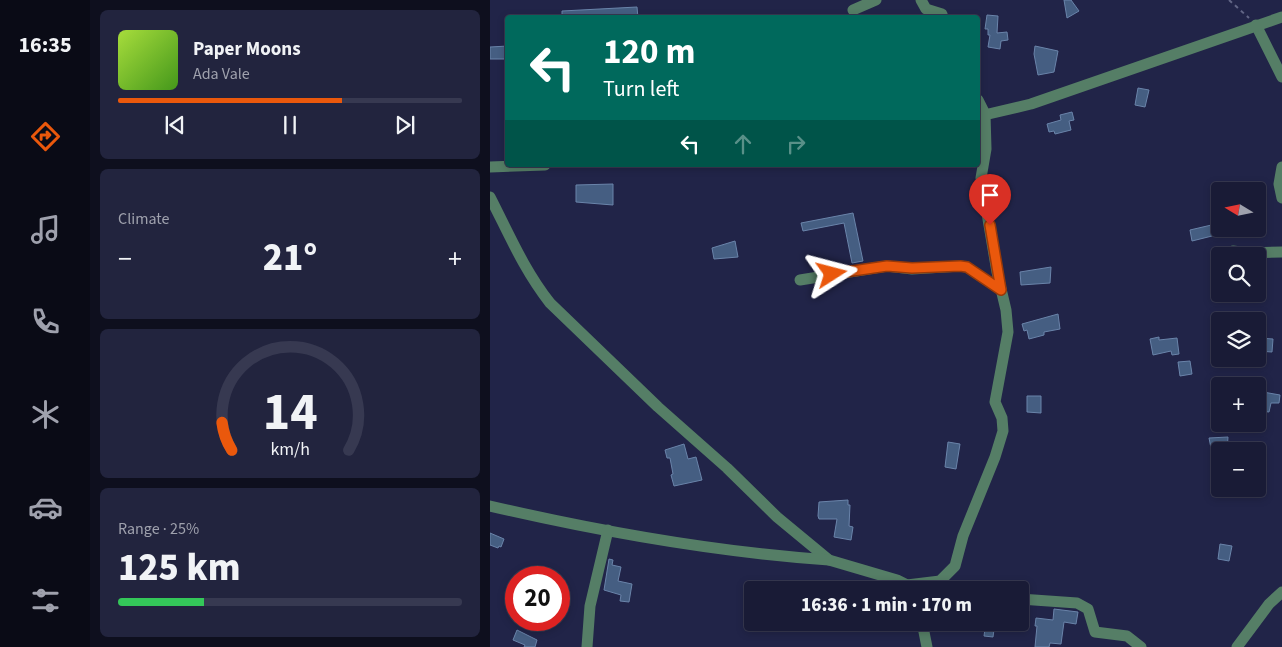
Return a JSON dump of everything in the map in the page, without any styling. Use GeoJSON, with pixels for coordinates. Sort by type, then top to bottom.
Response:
{"type":"FeatureCollection","features":[{"type":"Feature","properties":{"kind":"street"},"geometry":{"type":"LineString","coordinates":[[853,10],[876,0]]}},
{"type":"Feature","properties":{"kind":"street"},"geometry":{"type":"LineString","coordinates":[[921,0],[926,9],[942,15]]}},
{"type":"Feature","properties":{"kind":"street"},"geometry":{"type":"LineString","coordinates":[[946,581],[955,566],[963,536],[996,457],[1003,432],[1002,418],[995,402],[1008,332],[1006,310],[982,178],[986,149],[981,115],[1031,104],[1282,17]]}},
{"type":"Feature","properties":{"kind":"street"},"geometry":{"type":"LineString","coordinates":[[1256,25],[1282,77]]}},
{"type":"Feature","properties":{"kind":"street"},"geometry":{"type":"LineString","coordinates":[[490,168],[508,167]]}},
{"type":"Feature","properties":{"kind":"street"},"geometry":{"type":"LineString","coordinates":[[1282,168],[1279,184],[1282,195]]}},
{"type":"Feature","properties":{"kind":"street"},"geometry":{"type":"LineString","coordinates":[[490,197],[520,260],[550,303],[658,407],[727,468],[777,517],[829,560]]}},
{"type":"Feature","properties":{"kind":"street"},"geometry":{"type":"LineString","coordinates":[[1266,252],[1282,252]]}},
{"type":"Feature","properties":{"kind":"street"},"geometry":{"type":"LineString","coordinates":[[800,280],[887,266],[912,268],[960,266],[967,267],[1001,290]]}},
{"type":"Feature","properties":{"kind":"street"},"geometry":{"type":"LineString","coordinates":[[490,506],[608,530],[758,555],[829,560],[890,581]]}},
{"type":"Feature","properties":{"kind":"street"},"geometry":{"type":"LineString","coordinates":[[587,647],[590,606],[608,530]]}},
{"type":"Feature","properties":{"kind":"street"},"geometry":{"type":"LineString","coordinates":[[1237,647],[1270,604],[1282,592]]}},
{"type":"Feature","properties":{"kind":"street"},"geometry":{"type":"LineString","coordinates":[[1029,600],[1078,603],[1088,609],[1095,632],[1128,636],[1141,647]]}},
{"type":"Feature","properties":{"kind":"street"},"geometry":{"type":"LineString","coordinates":[[924,631],[927,647]]}},
{"type":"Feature","properties":{"kind":"path"},"geometry":{"type":"LineString","coordinates":[[1230,0],[1256,25]]}},
{"type":"Feature","properties":{"kind":"building"},"geometry":{"type":"Polygon","coordinates":[[[1064,0],[1071,0],[1079,11],[1067,18],[1064,0]]]}},
{"type":"Feature","properties":{"kind":"building"},"geometry":{"type":"Polygon","coordinates":[[[637,7],[638,15],[562,15],[562,11],[637,7]]]}},
{"type":"Feature","properties":{"kind":"building"},"geometry":{"type":"Polygon","coordinates":[[[987,15],[998,16],[997,33],[1007,32],[1008,40],[1001,41],[1000,49],[988,47],[990,35],[988,35],[988,29],[985,29],[987,15]]]}},
{"type":"Feature","properties":{"kind":"building"},"geometry":{"type":"Polygon","coordinates":[[[505,46],[505,59],[490,59],[490,47],[505,46]]]}},
{"type":"Feature","properties":{"kind":"building"},"geometry":{"type":"Polygon","coordinates":[[[1035,46],[1058,51],[1054,72],[1038,75],[1034,54],[1035,46]]]}},
{"type":"Feature","properties":{"kind":"building"},"geometry":{"type":"Polygon","coordinates":[[[1138,88],[1149,90],[1145,107],[1135,105],[1138,88]]]}},
{"type":"Feature","properties":{"kind":"building"},"geometry":{"type":"Polygon","coordinates":[[[1072,112],[1074,120],[1069,121],[1071,130],[1055,134],[1054,131],[1049,132],[1047,124],[1061,120],[1060,115],[1072,112]]]}},
{"type":"Feature","properties":{"kind":"building"},"geometry":{"type":"Polygon","coordinates":[[[613,184],[613,205],[576,202],[576,185],[613,184]]]}},
{"type":"Feature","properties":{"kind":"building"},"geometry":{"type":"Polygon","coordinates":[[[853,213],[863,261],[852,263],[844,223],[803,231],[801,223],[853,213]]]}},
{"type":"Feature","properties":{"kind":"building"},"geometry":{"type":"Polygon","coordinates":[[[1211,225],[1211,236],[1192,241],[1190,230],[1211,225]]]}},
{"type":"Feature","properties":{"kind":"building"},"geometry":{"type":"Polygon","coordinates":[[[735,241],[738,257],[714,259],[712,248],[735,241]]]}},
{"type":"Feature","properties":{"kind":"building"},"geometry":{"type":"Polygon","coordinates":[[[1051,267],[1050,283],[1021,285],[1020,272],[1051,267]]]}},
{"type":"Feature","properties":{"kind":"building"},"geometry":{"type":"Polygon","coordinates":[[[1058,314],[1060,329],[1044,332],[1044,335],[1029,339],[1027,330],[1024,331],[1022,324],[1058,314]]]}},
{"type":"Feature","properties":{"kind":"building"},"geometry":{"type":"Polygon","coordinates":[[[1159,337],[1159,340],[1177,338],[1179,354],[1172,355],[1171,351],[1153,355],[1150,339],[1159,337]]]}},
{"type":"Feature","properties":{"kind":"building"},"geometry":{"type":"Polygon","coordinates":[[[1266,338],[1273,339],[1272,352],[1266,352],[1266,338]]]}},
{"type":"Feature","properties":{"kind":"building"},"geometry":{"type":"Polygon","coordinates":[[[1190,361],[1192,374],[1180,376],[1178,362],[1190,361]]]}},
{"type":"Feature","properties":{"kind":"building"},"geometry":{"type":"Polygon","coordinates":[[[1266,393],[1280,395],[1279,403],[1271,403],[1269,412],[1266,412],[1266,393]]]}},
{"type":"Feature","properties":{"kind":"building"},"geometry":{"type":"Polygon","coordinates":[[[1027,396],[1041,396],[1041,413],[1027,412],[1027,396]]]}},
{"type":"Feature","properties":{"kind":"building"},"geometry":{"type":"Polygon","coordinates":[[[1228,437],[1228,442],[1211,442],[1211,448],[1209,438],[1228,437]]]}},
{"type":"Feature","properties":{"kind":"building"},"geometry":{"type":"Polygon","coordinates":[[[948,442],[960,444],[956,469],[945,467],[948,442]]]}},
{"type":"Feature","properties":{"kind":"building"},"geometry":{"type":"Polygon","coordinates":[[[684,444],[688,459],[696,457],[702,480],[674,486],[670,458],[667,458],[665,450],[684,444]]]}},
{"type":"Feature","properties":{"kind":"building"},"geometry":{"type":"Polygon","coordinates":[[[848,500],[848,505],[850,505],[849,526],[853,527],[851,540],[834,537],[837,519],[819,519],[818,516],[819,502],[848,500]]]}},
{"type":"Feature","properties":{"kind":"building"},"geometry":{"type":"Polygon","coordinates":[[[490,533],[504,539],[501,547],[499,546],[498,548],[490,545],[490,533]]]}},
{"type":"Feature","properties":{"kind":"building"},"geometry":{"type":"Polygon","coordinates":[[[1220,544],[1232,546],[1229,561],[1218,559],[1220,544]]]}},
{"type":"Feature","properties":{"kind":"building"},"geometry":{"type":"Polygon","coordinates":[[[609,559],[613,560],[612,565],[621,567],[618,581],[632,584],[629,602],[620,601],[621,595],[604,590],[609,559]]]}},
{"type":"Feature","properties":{"kind":"building"},"geometry":{"type":"Polygon","coordinates":[[[1054,609],[1078,612],[1076,624],[1064,622],[1061,644],[1050,643],[1049,647],[1035,647],[1036,618],[1053,620],[1054,609]]]}},
{"type":"Feature","properties":{"kind":"building"},"geometry":{"type":"Polygon","coordinates":[[[517,631],[519,631],[537,640],[535,647],[524,647],[525,645],[513,640],[517,631]]]}},
{"type":"Feature","properties":{"kind":"building"},"geometry":{"type":"Polygon","coordinates":[[[985,631],[994,631],[993,637],[984,636],[985,631]]]}},
{"type":"Feature","properties":{"kind":"route"},"geometry":{"type":"LineString","coordinates":[[832,274],[887,266],[912,268],[960,266],[967,267],[1001,290],[990,225]]}}]}
